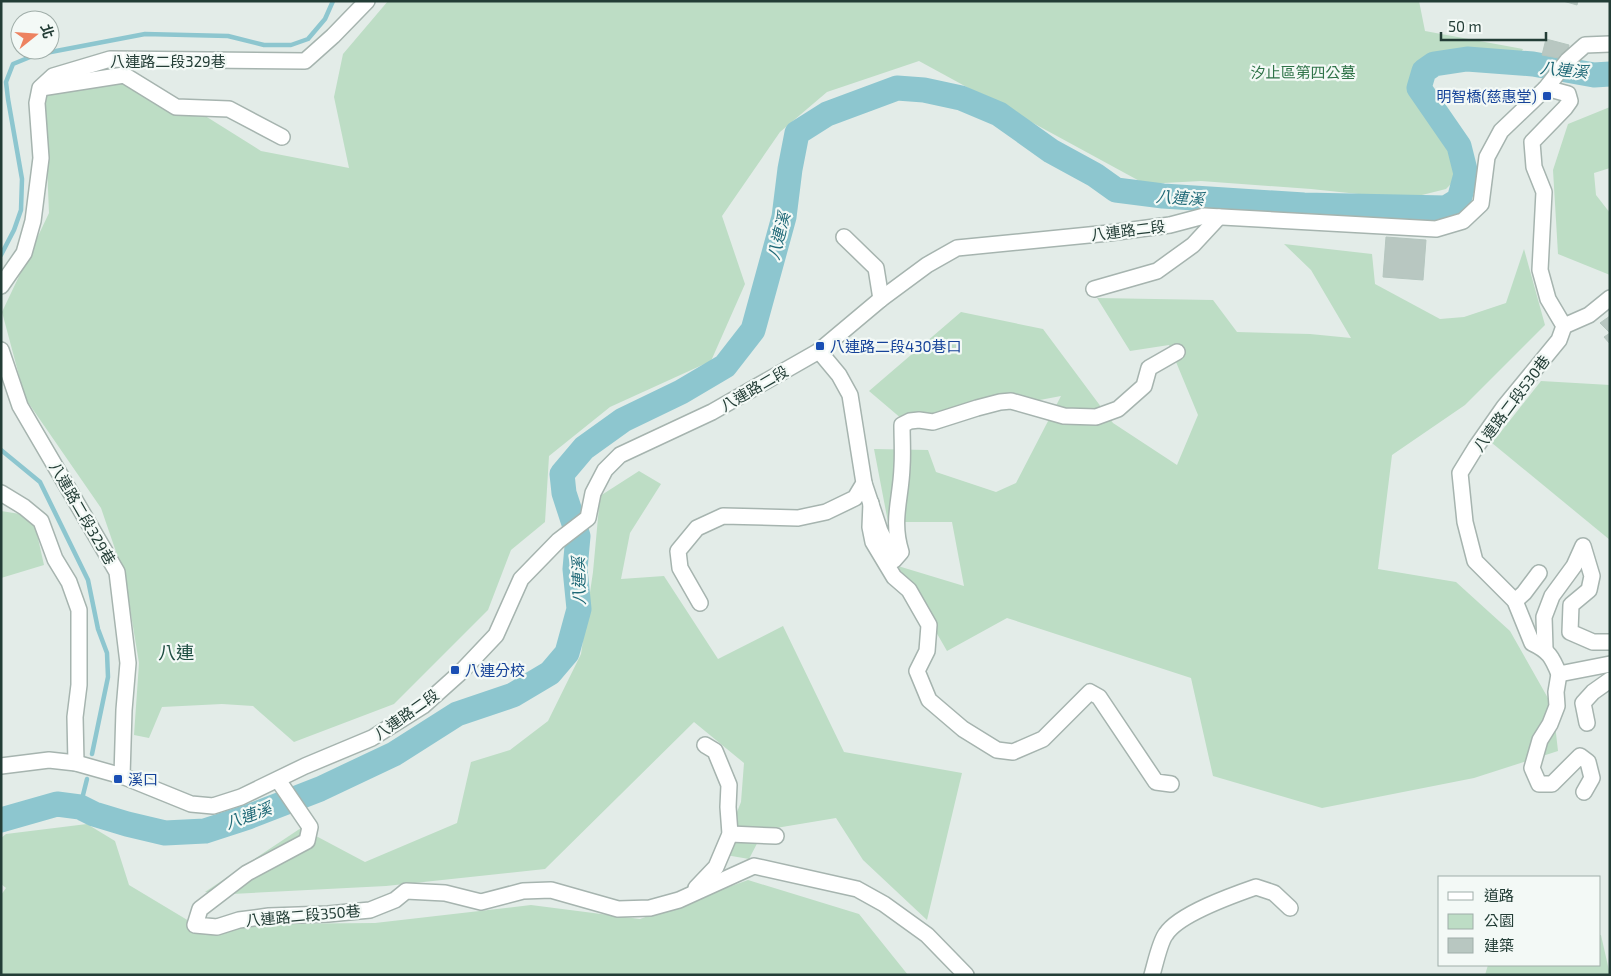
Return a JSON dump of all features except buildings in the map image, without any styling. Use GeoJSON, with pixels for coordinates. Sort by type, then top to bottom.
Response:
{"type":"FeatureCollection","features":[{"type":"Feature","properties":{"kind":"street","name":"八連路二段329巷"},"geometry":{"type":"LineString","coordinates":[[40,88],[53,76],[110,58],[305,61],[334,36],[367,1]]}},
{"type":"Feature","properties":{"kind":"street","name":"八連路二段"},"geometry":{"type":"LineString","coordinates":[[1,766],[49,760],[76,763],[122,776],[191,804],[213,806],[241,797],[305,766],[372,738],[423,706],[462,672],[496,635],[522,580],[558,541],[588,518],[593,493],[605,470],[620,455],[712,412],[819,351],[881,299],[927,264],[957,248],[1109,233],[1170,224],[1204,216],[1436,229],[1462,221],[1481,204],[1486,157],[1500,131],[1548,85],[1568,60],[1584,45],[1610,44]]}},
{"type":"Feature","properties":{"kind":"street"},"geometry":{"type":"LineString","coordinates":[[1,286],[24,254],[33,220],[42,158],[36,103],[40,88],[124,75],[176,107],[229,110],[282,136]]}},
{"type":"Feature","properties":{"kind":"street"},"geometry":{"type":"LineString","coordinates":[[1548,85],[1568,94],[1570,101],[1532,142],[1534,167],[1544,192],[1540,270],[1548,299],[1564,326],[1590,315],[1610,298]]}},
{"type":"Feature","properties":{"kind":"street"},"geometry":{"type":"LineString","coordinates":[[1094,289],[1158,271],[1192,245],[1219,217]]}},
{"type":"Feature","properties":{"kind":"street"},"geometry":{"type":"LineString","coordinates":[[844,237],[876,268],[881,299]]}},
{"type":"Feature","properties":{"kind":"street","name":"八連路二段530巷"},"geometry":{"type":"LineString","coordinates":[[1559,674],[1553,660],[1545,649],[1532,644],[1515,601],[1475,561],[1465,522],[1460,473],[1476,446],[1504,407],[1559,340],[1564,326]]}},
{"type":"Feature","properties":{"kind":"street","name":"八連路二段329巷"},"geometry":{"type":"LineString","coordinates":[[1,350],[20,406],[117,572],[128,663],[124,710],[122,776]]}},
{"type":"Feature","properties":{"kind":"street"},"geometry":{"type":"LineString","coordinates":[[819,351],[839,375],[850,395],[864,483],[880,531],[894,560],[901,552],[896,513],[902,467],[902,424],[919,420],[933,422],[977,408],[1011,401],[1064,416],[1096,417],[1118,409],[1144,386],[1149,368],[1177,352]]}},
{"type":"Feature","properties":{"kind":"street"},"geometry":{"type":"LineString","coordinates":[[700,603],[680,568],[678,552],[697,528],[723,516],[798,518],[826,512],[855,498],[864,483]]}},
{"type":"Feature","properties":{"kind":"street"},"geometry":{"type":"LineString","coordinates":[[1,493],[24,507],[41,521],[55,559],[69,582],[79,610],[80,685],[75,717],[76,763]]}},
{"type":"Feature","properties":{"kind":"street"},"geometry":{"type":"LineString","coordinates":[[871,503],[870,527],[873,542],[894,577],[909,590],[929,625],[927,652],[917,671],[929,700],[963,728],[997,750],[1013,752],[1042,739],[1090,692],[1099,697],[1156,782],[1171,784]]}},
{"type":"Feature","properties":{"kind":"street"},"geometry":{"type":"LineString","coordinates":[[1545,649],[1544,617],[1552,596],[1574,566],[1583,546],[1592,576],[1589,590],[1572,605],[1570,632],[1593,642],[1610,642]]}},
{"type":"Feature","properties":{"kind":"street"},"geometry":{"type":"LineString","coordinates":[[1515,601],[1524,593],[1539,573]]}},
{"type":"Feature","properties":{"kind":"street"},"geometry":{"type":"LineString","coordinates":[[1584,792],[1592,778],[1588,762],[1580,756],[1552,784],[1539,784],[1532,768],[1540,740],[1550,724],[1557,706],[1556,692],[1559,674],[1610,664]]}},
{"type":"Feature","properties":{"kind":"street"},"geometry":{"type":"LineString","coordinates":[[1587,723],[1583,703],[1593,692],[1610,680]]}},
{"type":"Feature","properties":{"kind":"street"},"geometry":{"type":"LineString","coordinates":[[692,893],[716,867],[730,834],[728,807],[730,785],[715,751],[705,745]]}},
{"type":"Feature","properties":{"kind":"street","name":"八連路二段350巷"},"geometry":{"type":"LineString","coordinates":[[278,780],[310,828],[307,841],[247,872],[200,909],[195,925],[216,927],[239,920],[269,916],[328,914],[370,910],[395,900],[406,891],[445,893],[481,902],[523,891],[551,890],[618,909],[650,908],[679,900],[754,866],[856,890],[884,904],[926,935],[966,975]]}},
{"type":"Feature","properties":{"kind":"street"},"geometry":{"type":"LineString","coordinates":[[730,834],[776,836]]}},
{"type":"Feature","properties":{"kind":"street"},"geometry":{"type":"LineString","coordinates":[[1152,975],[1165,934],[1181,920],[1220,899],[1256,886],[1274,894],[1290,908]]}},
{"type":"Feature","properties":{"kind":"green space","name":"汐止區第四公墓"},"geometry":{"type":"Polygon","coordinates":[[[388,1],[1419,1],[1425,31],[1523,49],[1520,55],[1432,53],[1414,65],[1423,94],[1463,148],[1464,171],[1446,189],[1406,199],[1311,189],[1201,181],[1145,184],[919,61],[827,92],[780,132],[722,216],[745,284],[711,361],[610,407],[549,456],[545,522],[511,550],[488,610],[394,704],[294,742],[253,706],[222,704],[162,707],[149,738],[134,735],[139,663],[125,578],[101,508],[25,398],[2,312],[49,213],[44,95],[81,74],[127,67],[261,151],[349,168],[334,97],[343,54],[388,1]]]}},
{"type":"Feature","properties":{"kind":"green space"},"geometry":{"type":"Polygon","coordinates":[[[1610,107],[1610,168],[1594,173],[1596,195],[1610,213],[1610,275],[1558,254],[1553,170],[1568,124],[1610,107]]]}},
{"type":"Feature","properties":{"kind":"green space"},"geometry":{"type":"Polygon","coordinates":[[[1284,244],[1372,254],[1375,284],[1440,319],[1464,317],[1506,303],[1524,249],[1545,325],[1465,405],[1392,455],[1378,569],[1456,582],[1510,631],[1553,707],[1558,751],[1474,778],[1322,808],[1213,776],[1191,678],[1007,618],[947,651],[898,566],[964,586],[952,522],[888,522],[874,449],[928,450],[936,472],[996,492],[1016,483],[1061,396],[909,425],[869,391],[961,312],[1043,329],[1113,423],[1177,465],[1198,415],[1169,345],[1130,351],[1097,298],[1213,300],[1237,332],[1310,334],[1351,338],[1311,270],[1284,244]]]}},
{"type":"Feature","properties":{"kind":"green space"},"geometry":{"type":"Polygon","coordinates":[[[1541,381],[1610,385],[1610,540],[1492,443],[1541,381]]]}},
{"type":"Feature","properties":{"kind":"green space"},"geometry":{"type":"Polygon","coordinates":[[[639,471],[661,484],[630,533],[621,579],[664,576],[718,659],[783,626],[844,752],[962,773],[927,920],[863,860],[836,818],[764,830],[749,859],[720,854],[741,802],[744,763],[694,722],[545,869],[386,886],[232,894],[205,892],[301,828],[365,862],[457,823],[471,762],[510,750],[548,721],[581,654],[593,572],[600,496],[639,471]]]}},
{"type":"Feature","properties":{"kind":"green space"},"geometry":{"type":"Polygon","coordinates":[[[1,511],[33,516],[44,565],[1,578],[1,511]]]}},
{"type":"Feature","properties":{"kind":"green space"},"geometry":{"type":"Polygon","coordinates":[[[87,824],[115,841],[129,885],[204,930],[256,924],[375,923],[531,905],[640,919],[748,880],[859,914],[908,975],[1,975],[1,895],[6,888],[1,884],[1,838],[6,834],[87,824]]]}},
{"type":"Feature","properties":{"kind":"green space"},"geometry":{"type":"Polygon","coordinates":[[[1601,935],[1610,975],[1485,975],[1488,966],[1601,966],[1601,935]]]}},
{"type":"Feature","properties":{"kind":"waterway"},"geometry":{"type":"LineString","coordinates":[[1,255],[14,230],[21,210],[22,179],[6,82],[13,64],[35,55],[145,34],[228,36],[264,45],[291,45],[308,39],[325,19],[333,1]]}},
{"type":"Feature","properties":{"kind":"waterway","name":"八連溪"},"geometry":{"type":"LineString","coordinates":[[1,820],[57,804],[80,807],[94,814],[165,833],[205,831],[248,817],[320,789],[394,754],[457,714],[513,695],[550,673],[567,653],[579,609],[575,569],[578,536],[564,493],[562,474],[584,448],[623,420],[681,392],[725,366],[753,330],[784,217],[797,133],[827,114],[897,88],[924,90],[961,98],[999,114],[1051,151],[1095,175],[1116,190],[1163,196],[1304,205],[1446,208],[1459,200],[1466,174],[1459,146],[1419,88],[1424,71],[1434,64],[1467,59],[1533,64],[1594,75],[1610,74]]}},
{"type":"Feature","properties":{"kind":"waterway"},"geometry":{"type":"LineString","coordinates":[[1,450],[40,482],[88,580],[98,629],[107,653],[108,677],[92,754]]}},
{"type":"Feature","properties":{"kind":"waterway"},"geometry":{"type":"LineString","coordinates":[[80,807],[87,779]]}},
{"type":"Feature","properties":{"kind":"place","name":"明智橋(慈惠堂)"},"geometry":{"type":"Point","coordinates":[1547,96]}},
{"type":"Feature","properties":{"kind":"place","name":"八連路二段430巷口"},"geometry":{"type":"Point","coordinates":[820,346]}},
{"type":"Feature","properties":{"kind":"place","name":"八連分校"},"geometry":{"type":"Point","coordinates":[455,670]}},
{"type":"Feature","properties":{"kind":"place","name":"溪口"},"geometry":{"type":"Point","coordinates":[118,779]}},
{"type":"Feature","properties":{"kind":"district","name":"八連"},"geometry":{"type":"Point","coordinates":[176,652]}}]}
